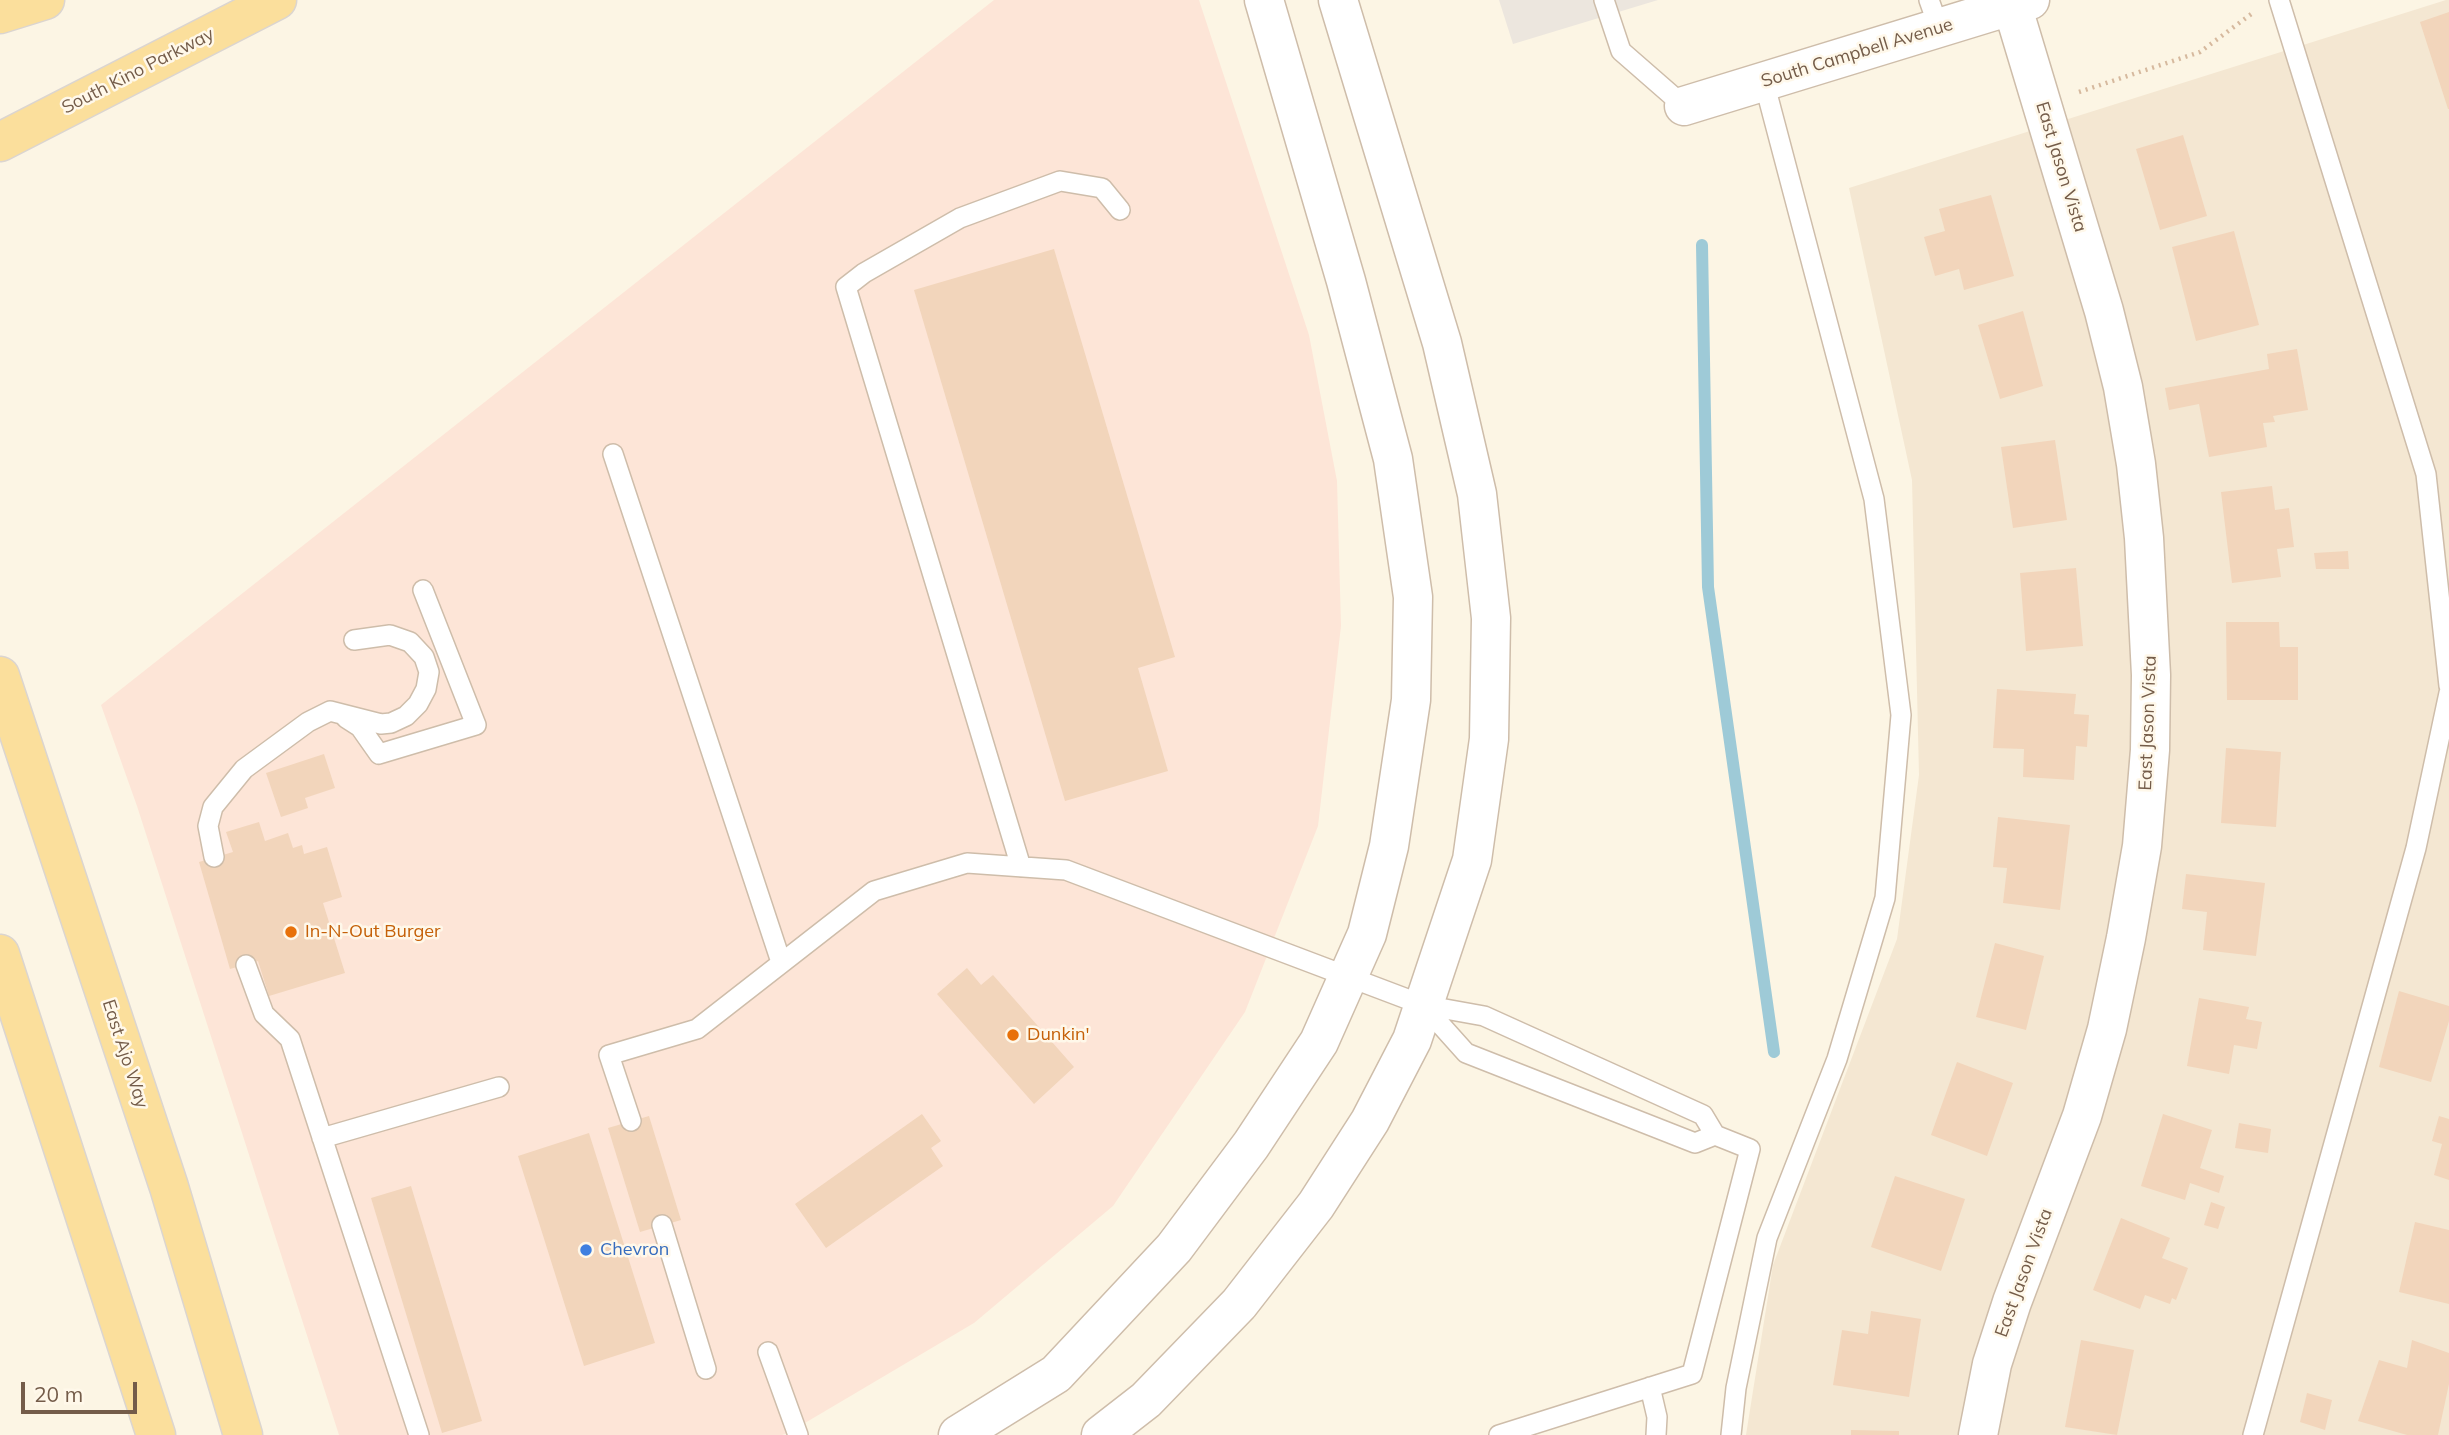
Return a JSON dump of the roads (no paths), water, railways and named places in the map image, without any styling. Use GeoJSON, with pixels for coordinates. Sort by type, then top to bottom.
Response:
{"type":"FeatureCollection","features":[{"type":"Feature","properties":{"kind":"main road"},"geometry":{"type":"LineString","coordinates":[[0,14],[45,0]]}},
{"type":"Feature","properties":{"kind":"main road","name":"South Kino Parkway"},"geometry":{"type":"LineString","coordinates":[[0,142],[276,0]]}},
{"type":"Feature","properties":{"kind":"main road","name":"East Ajo Way"},"geometry":{"type":"LineString","coordinates":[[0,676],[169,1187],[243,1435]]}},
{"type":"Feature","properties":{"kind":"main road"},"geometry":{"type":"LineString","coordinates":[[0,954],[156,1435]]}},
{"type":"Feature","properties":{"kind":"street"},"geometry":{"type":"LineString","coordinates":[[958,1435],[1056,1374],[1174,1248],[1251,1145],[1319,1042],[1367,934],[1389,846],[1410,700],[1413,597],[1392,459],[1346,281],[1264,0]]}},
{"type":"Feature","properties":{"kind":"street"},"geometry":{"type":"LineString","coordinates":[[1101,1435],[1146,1400],[1239,1304],[1316,1205],[1370,1121],[1412,1040],[1472,860],[1489,739],[1491,618],[1477,494],[1442,343],[1338,0]]}},
{"type":"Feature","properties":{"kind":"street","name":"South Campbell Avenue"},"geometry":{"type":"LineString","coordinates":[[1684,106],[1764,82],[1934,14],[2021,3]]}},
{"type":"Feature","properties":{"kind":"street","name":"East Jason Vista"},"geometry":{"type":"LineString","coordinates":[[1978,1435],[1996,1352],[2082,1116],[2107,1029],[2141,846],[2150,750],[2148,605],[2136,464],[2123,387],[2104,311],[2042,104],[2021,3]]}},
{"type":"Feature","properties":{"kind":"lane"},"geometry":{"type":"LineString","coordinates":[[1604,0],[1621,51],[1684,106]]}},
{"type":"Feature","properties":{"kind":"lane"},"geometry":{"type":"LineString","coordinates":[[2270,4],[2426,474],[2449,686]]}},
{"type":"Feature","properties":{"kind":"lane"},"geometry":{"type":"LineString","coordinates":[[1731,1435],[1736,1388],[1767,1238],[1837,1059],[1885,898],[1901,715],[1874,499],[1764,82]]}},
{"type":"Feature","properties":{"kind":"lane"},"geometry":{"type":"LineString","coordinates":[[1021,867],[846,287],[864,273],[960,218],[1060,181],[1102,188],[1120,210]]}},
{"type":"Feature","properties":{"kind":"lane"},"geometry":{"type":"LineString","coordinates":[[613,454],[781,962]]}},
{"type":"Feature","properties":{"kind":"lane"},"geometry":{"type":"LineString","coordinates":[[339,713],[360,727],[379,754],[476,724],[423,590]]}},
{"type":"Feature","properties":{"kind":"lane"},"geometry":{"type":"LineString","coordinates":[[214,857],[208,826],[213,807],[244,769],[308,722],[330,710],[381,724],[406,716],[418,704],[426,689],[429,672],[424,657],[410,642],[390,635],[354,640]]}},
{"type":"Feature","properties":{"kind":"lane"},"geometry":{"type":"LineString","coordinates":[[2253,1435],[2416,849],[2449,693]]}},
{"type":"Feature","properties":{"kind":"lane"},"geometry":{"type":"LineString","coordinates":[[631,1121],[609,1055],[697,1029],[874,891],[967,863],[1066,870],[1423,1005],[1484,1016],[1703,1115],[1715,1135],[1750,1149],[1692,1374],[1499,1435]]}},
{"type":"Feature","properties":{"kind":"lane"},"geometry":{"type":"LineString","coordinates":[[246,965],[264,1014],[290,1039],[419,1435]]}},
{"type":"Feature","properties":{"kind":"lane"},"geometry":{"type":"LineString","coordinates":[[1423,1005],[1465,1053],[1695,1143],[1715,1135]]}},
{"type":"Feature","properties":{"kind":"lane"},"geometry":{"type":"LineString","coordinates":[[322,1138],[499,1087]]}},
{"type":"Feature","properties":{"kind":"lane"},"geometry":{"type":"LineString","coordinates":[[1640,1121],[1653,1092]]}},
{"type":"Feature","properties":{"kind":"lane"},"geometry":{"type":"LineString","coordinates":[[662,1225],[706,1369]]}},
{"type":"Feature","properties":{"kind":"lane"},"geometry":{"type":"LineString","coordinates":[[768,1352],[798,1435]]}},
{"type":"Feature","properties":{"kind":"lane"},"geometry":{"type":"LineString","coordinates":[[1650,1387],[1657,1417],[1656,1435]]}},
{"type":"Feature","properties":{"kind":"waterway"},"geometry":{"type":"LineString","coordinates":[[1702,245],[1708,587],[1774,1052]]}},
{"type":"Feature","properties":{"kind":"place","name":"In-N-Out Burger"},"geometry":{"type":"Point","coordinates":[291,932]}},
{"type":"Feature","properties":{"kind":"place","name":"Dunkin'"},"geometry":{"type":"Point","coordinates":[1013,1035]}},
{"type":"Feature","properties":{"kind":"place","name":"Chevron"},"geometry":{"type":"Point","coordinates":[586,1250]}}]}
